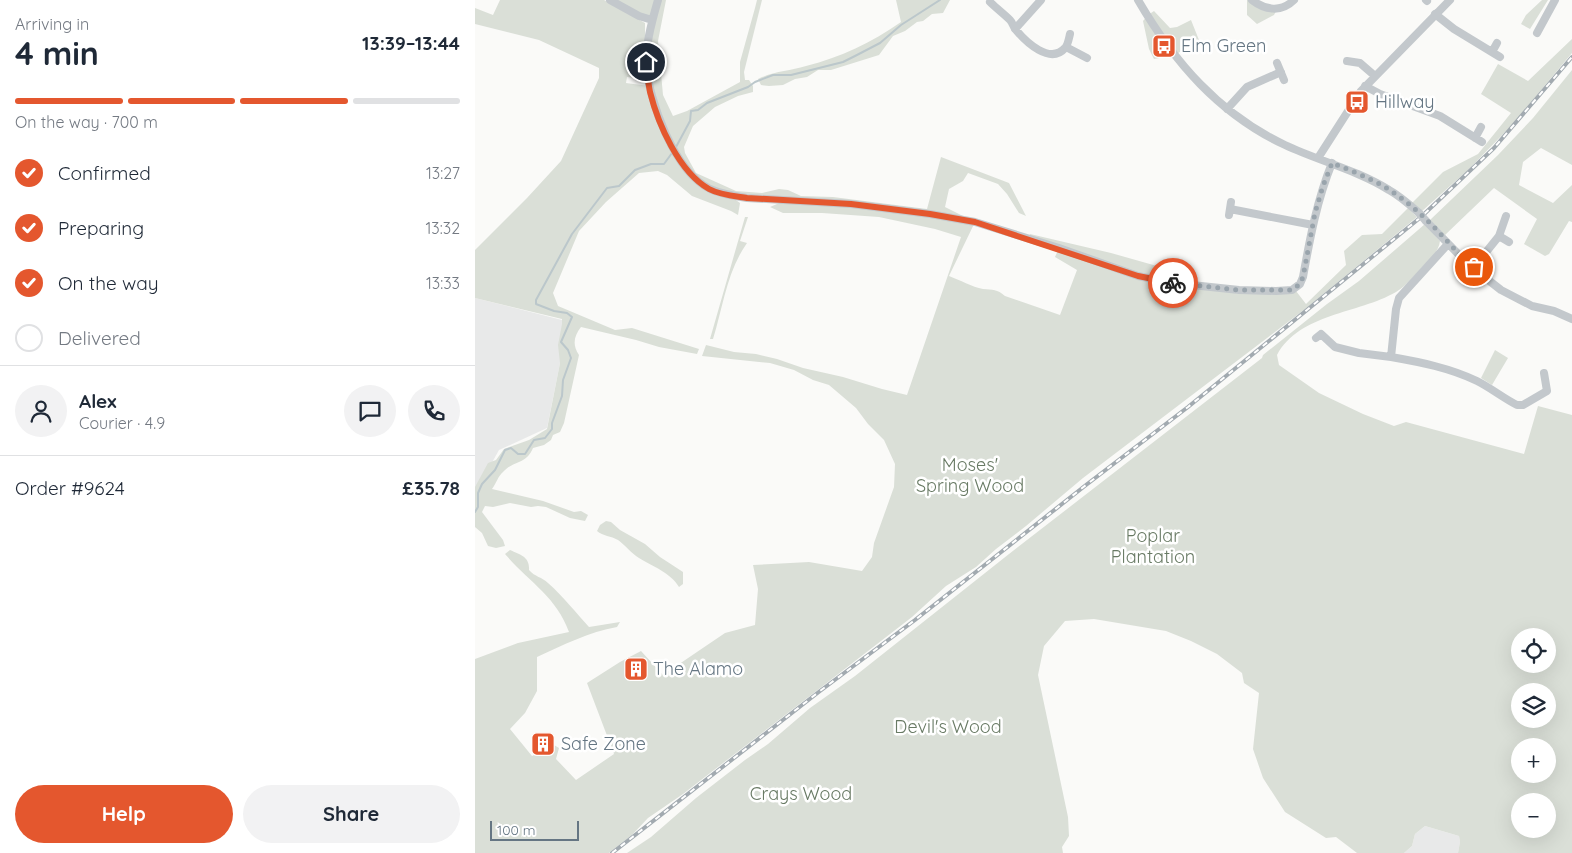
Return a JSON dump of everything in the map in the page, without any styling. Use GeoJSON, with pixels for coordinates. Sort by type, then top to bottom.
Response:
{"type":"FeatureCollection","features":[{"type":"Feature","properties":{"kind":"street"},"geometry":{"type":"LineString","coordinates":[[610,0],[639,16],[652,20]]}},
{"type":"Feature","properties":{"kind":"street"},"geometry":{"type":"LineString","coordinates":[[658,0],[652,20],[646,62],[650,91],[660,123],[688,171],[709,189],[729,195],[747,198],[851,204],[930,214],[975,222],[1138,276],[1190,286],[1239,290],[1292,290],[1300,284],[1303,277],[1321,192],[1332,163]]}},
{"type":"Feature","properties":{"kind":"street"},"geometry":{"type":"LineString","coordinates":[[1015,29],[1041,0]]}},
{"type":"Feature","properties":{"kind":"street"},"geometry":{"type":"LineString","coordinates":[[1138,0],[1187,70],[1204,90],[1247,124],[1272,139],[1332,163],[1384,187],[1419,213],[1469,265],[1510,296],[1532,306],[1554,310],[1572,319]]}},
{"type":"Feature","properties":{"kind":"street"},"geometry":{"type":"LineString","coordinates":[[1252,0],[1260,6],[1277,9],[1287,6],[1294,0]]}},
{"type":"Feature","properties":{"kind":"street"},"geometry":{"type":"LineString","coordinates":[[1315,157],[1365,86],[1450,0]]}},
{"type":"Feature","properties":{"kind":"street"},"geometry":{"type":"LineString","coordinates":[[1537,33],[1555,0]]}},
{"type":"Feature","properties":{"kind":"street"},"geometry":{"type":"LineString","coordinates":[[989,3],[1012,22],[1015,29],[1037,50],[1045,54],[1059,52],[1067,47],[1070,34]]}},
{"type":"Feature","properties":{"kind":"street"},"geometry":{"type":"LineString","coordinates":[[1435,14],[1449,26],[1501,57]]}},
{"type":"Feature","properties":{"kind":"street"},"geometry":{"type":"LineString","coordinates":[[1492,52],[1497,43]]}},
{"type":"Feature","properties":{"kind":"street"},"geometry":{"type":"LineString","coordinates":[[1067,47],[1087,58]]}},
{"type":"Feature","properties":{"kind":"street"},"geometry":{"type":"LineString","coordinates":[[1347,62],[1360,63],[1375,76]]}},
{"type":"Feature","properties":{"kind":"street"},"geometry":{"type":"LineString","coordinates":[[1277,63],[1284,80]]}},
{"type":"Feature","properties":{"kind":"street"},"geometry":{"type":"LineString","coordinates":[[1227,109],[1247,87],[1281,72]]}},
{"type":"Feature","properties":{"kind":"street"},"geometry":{"type":"LineString","coordinates":[[1365,86],[1380,94],[1440,116],[1482,142]]}},
{"type":"Feature","properties":{"kind":"street"},"geometry":{"type":"LineString","coordinates":[[1475,138],[1481,126]]}},
{"type":"Feature","properties":{"kind":"street"},"geometry":{"type":"LineString","coordinates":[[1230,208],[1313,226]]}},
{"type":"Feature","properties":{"kind":"street"},"geometry":{"type":"LineString","coordinates":[[1474,267],[1499,236],[1506,216]]}},
{"type":"Feature","properties":{"kind":"street"},"geometry":{"type":"LineString","coordinates":[[1499,236],[1509,242]]}},
{"type":"Feature","properties":{"kind":"street"},"geometry":{"type":"LineString","coordinates":[[1391,358],[1396,309],[1399,298],[1448,244]]}},
{"type":"Feature","properties":{"kind":"street"},"geometry":{"type":"LineString","coordinates":[[1321,332],[1335,347],[1424,363],[1463,375],[1477,381],[1517,405],[1523,405],[1547,391]]}},
{"type":"Feature","properties":{"kind":"street"},"geometry":{"type":"LineString","coordinates":[[1545,373],[1548,401]]}},
{"type":"Feature","properties":{"kind":"shaded area"},"geometry":{"type":"Polygon","coordinates":[[[475,298],[562,320],[567,328],[547,428],[499,450],[475,493],[475,298]]]}},
{"type":"Feature","properties":{"kind":"shaded area"},"geometry":{"type":"Polygon","coordinates":[[[1425,826],[1459,836],[1458,853],[1404,853],[1412,846],[1415,834],[1425,826]]]}},
{"type":"Feature","properties":{"kind":"green space","name":"Moses' Spring Wood"},"geometry":{"type":"Polygon","coordinates":[[[500,0],[604,0],[645,23],[644,51],[641,65],[635,78],[627,77],[626,83],[649,86],[648,64],[652,32],[659,0],[666,0],[658,41],[663,95],[673,116],[687,111],[740,82],[740,62],[757,0],[762,0],[744,72],[745,80],[749,80],[753,86],[753,92],[738,96],[715,107],[693,126],[684,147],[685,153],[696,173],[736,191],[762,193],[779,189],[788,190],[801,196],[833,197],[927,209],[941,157],[1009,183],[1026,216],[1019,213],[998,184],[968,173],[963,181],[949,189],[945,207],[975,222],[949,276],[979,288],[997,291],[1005,296],[1060,315],[1077,270],[1055,257],[1059,248],[1029,237],[1030,234],[1111,253],[1171,270],[1192,268],[1192,285],[1190,286],[1241,294],[1296,291],[1306,304],[1346,265],[1344,251],[1362,235],[1382,234],[1408,208],[1417,217],[1309,306],[1083,478],[976,567],[946,586],[912,617],[683,794],[648,818],[632,835],[609,853],[475,853],[475,659],[518,643],[569,632],[564,619],[549,599],[505,554],[510,550],[524,557],[528,562],[529,570],[554,588],[589,627],[620,622],[617,627],[586,636],[537,657],[537,691],[525,713],[510,729],[532,756],[554,745],[559,748],[556,759],[576,780],[614,754],[587,683],[641,651],[663,675],[725,633],[755,625],[758,589],[753,565],[809,562],[862,571],[872,557],[874,543],[894,487],[895,464],[884,440],[868,424],[856,408],[829,385],[813,380],[794,370],[770,363],[702,356],[706,345],[777,359],[803,368],[907,395],[961,237],[935,229],[879,217],[822,213],[783,213],[770,207],[784,201],[730,196],[740,203],[738,215],[692,196],[667,175],[658,171],[639,173],[606,202],[579,231],[553,293],[558,306],[615,330],[632,328],[699,349],[697,354],[659,347],[581,327],[575,341],[575,348],[579,355],[564,423],[560,432],[553,435],[551,440],[544,445],[533,448],[523,460],[507,468],[492,489],[543,501],[574,512],[581,511],[588,515],[585,521],[570,518],[546,507],[531,507],[510,503],[493,507],[485,506],[482,512],[503,540],[505,546],[496,548],[488,546],[482,533],[475,527],[475,487],[488,463],[496,460],[504,449],[529,440],[547,429],[560,363],[558,345],[562,319],[475,298],[475,250],[561,161],[599,78],[599,68],[539,40],[475,24],[475,8],[493,15],[500,0]]]}},
{"type":"Feature","properties":{"kind":"green space"},"geometry":{"type":"Polygon","coordinates":[[[610,0],[658,0],[652,20],[610,0]]]}},
{"type":"Feature","properties":{"kind":"green space"},"geometry":{"type":"Polygon","coordinates":[[[896,0],[950,0],[943,13],[932,14],[923,21],[917,22],[905,31],[893,36],[879,55],[831,70],[818,70],[807,77],[795,79],[783,85],[761,85],[758,79],[764,76],[800,68],[831,58],[855,49],[890,30],[901,22],[896,0]]]}},
{"type":"Feature","properties":{"kind":"green space"},"geometry":{"type":"Polygon","coordinates":[[[1247,0],[1277,9],[1274,15],[1257,24],[1247,15],[1247,0]]]}},
{"type":"Feature","properties":{"kind":"green space"},"geometry":{"type":"Polygon","coordinates":[[[1542,0],[1548,0],[1530,29],[1521,24],[1526,15],[1542,0]]]}},
{"type":"Feature","properties":{"kind":"green space"},"geometry":{"type":"Polygon","coordinates":[[[1154,11],[1170,28],[1177,27],[1191,20],[1199,40],[1175,55],[1173,52],[1165,57],[1154,59],[1149,49],[1143,21],[1154,11]]]}},
{"type":"Feature","properties":{"kind":"green space"},"geometry":{"type":"Polygon","coordinates":[[[1572,39],[1572,53],[1512,125],[1468,170],[1421,212],[1412,203],[1443,172],[1478,154],[1511,113],[1481,94],[1498,64],[1528,81],[1572,39]]]}},
{"type":"Feature","properties":{"kind":"green space"},"geometry":{"type":"Polygon","coordinates":[[[1572,70],[1572,165],[1541,148],[1523,162],[1519,185],[1553,203],[1572,185],[1572,222],[1569,221],[1549,254],[1545,256],[1524,244],[1537,219],[1494,188],[1445,235],[1430,220],[1498,155],[1533,118],[1572,70]]]}},
{"type":"Feature","properties":{"kind":"green space"},"geometry":{"type":"Polygon","coordinates":[[[745,217],[748,217],[740,241],[747,243],[730,277],[713,339],[710,339],[745,217]]]}},
{"type":"Feature","properties":{"kind":"green space"},"geometry":{"type":"Polygon","coordinates":[[[1425,224],[1440,241],[1438,248],[1407,284],[1381,299],[1315,322],[1300,331],[1287,341],[1277,355],[1279,365],[1319,393],[1363,414],[1394,426],[1406,422],[1524,454],[1538,406],[1572,415],[1572,853],[1458,853],[1459,836],[1425,826],[1415,834],[1412,846],[1404,853],[1357,853],[1336,837],[1326,838],[1285,812],[1263,778],[1253,749],[1259,693],[1244,683],[1242,673],[1217,654],[1166,631],[1094,619],[1065,621],[1044,646],[1038,675],[1068,817],[1069,836],[1062,847],[1063,853],[627,853],[651,837],[696,798],[768,744],[810,708],[855,676],[1262,358],[1263,355],[1359,281],[1425,224]]]}},
{"type":"Feature","properties":{"kind":"green space"},"geometry":{"type":"Polygon","coordinates":[[[1495,350],[1508,358],[1492,385],[1481,378],[1495,350]]]}},
{"type":"Feature","properties":{"kind":"green space"},"geometry":{"type":"Polygon","coordinates":[[[606,521],[611,522],[620,530],[645,544],[660,557],[683,572],[683,584],[679,587],[666,574],[636,556],[618,540],[597,531],[600,525],[606,521]]]}},
{"type":"Feature","properties":{"kind":"waterway"},"geometry":{"type":"LineString","coordinates":[[676,147],[690,121],[691,111],[698,110],[707,103],[773,75],[791,75],[843,62],[880,43],[901,25],[940,0]]}},
{"type":"Feature","properties":{"kind":"waterway"},"geometry":{"type":"LineString","coordinates":[[475,512],[478,507],[478,493],[482,484],[495,470],[505,450],[511,448],[518,454],[525,454],[534,440],[545,438],[552,429],[552,423],[562,396],[563,380],[571,358],[568,350],[561,342],[572,317],[567,313],[554,311],[536,304],[536,300],[572,234],[607,188],[619,186],[635,170],[651,164],[664,164],[672,153]]}},
{"type":"Feature","properties":{"kind":"railway"},"geometry":{"type":"LineString","coordinates":[[612,853],[1188,407],[1421,217],[1494,148],[1572,57]]}},
{"type":"Feature","properties":{"kind":"way so far"},"geometry":{"type":"LineString","coordinates":[[1173,283],[1255,291],[1292,290],[1300,284],[1315,213],[1332,163],[1392,191],[1419,213],[1469,265],[1474,267]]}},
{"type":"Feature","properties":{"kind":"place","name":"Elm Green"},"geometry":{"type":"Point","coordinates":[1164,46]}},
{"type":"Feature","properties":{"kind":"place","name":"Hillway"},"geometry":{"type":"Point","coordinates":[1357,102]}},
{"type":"Feature","properties":{"kind":"place","name":"The Alamo"},"geometry":{"type":"Point","coordinates":[636,669]}},
{"type":"Feature","properties":{"kind":"place","name":"Safe Zone"},"geometry":{"type":"Point","coordinates":[543,744]}},
{"type":"Feature","properties":{"kind":"route"},"geometry":{"type":"LineString","coordinates":[[646,62],[650,91],[660,123],[688,171],[709,189],[747,198],[851,204],[975,222],[1138,276],[1173,283]]}},
{"type":"Feature","properties":{"kind":"park label","name":"Poplar Plantation"},"geometry":{"type":"Point","coordinates":[1153,546]}},
{"type":"Feature","properties":{"kind":"park label","name":"Devil's Wood"},"geometry":{"type":"Point","coordinates":[948,727]}},
{"type":"Feature","properties":{"kind":"park label","name":"Crays Wood"},"geometry":{"type":"Point","coordinates":[801,794]}}]}
